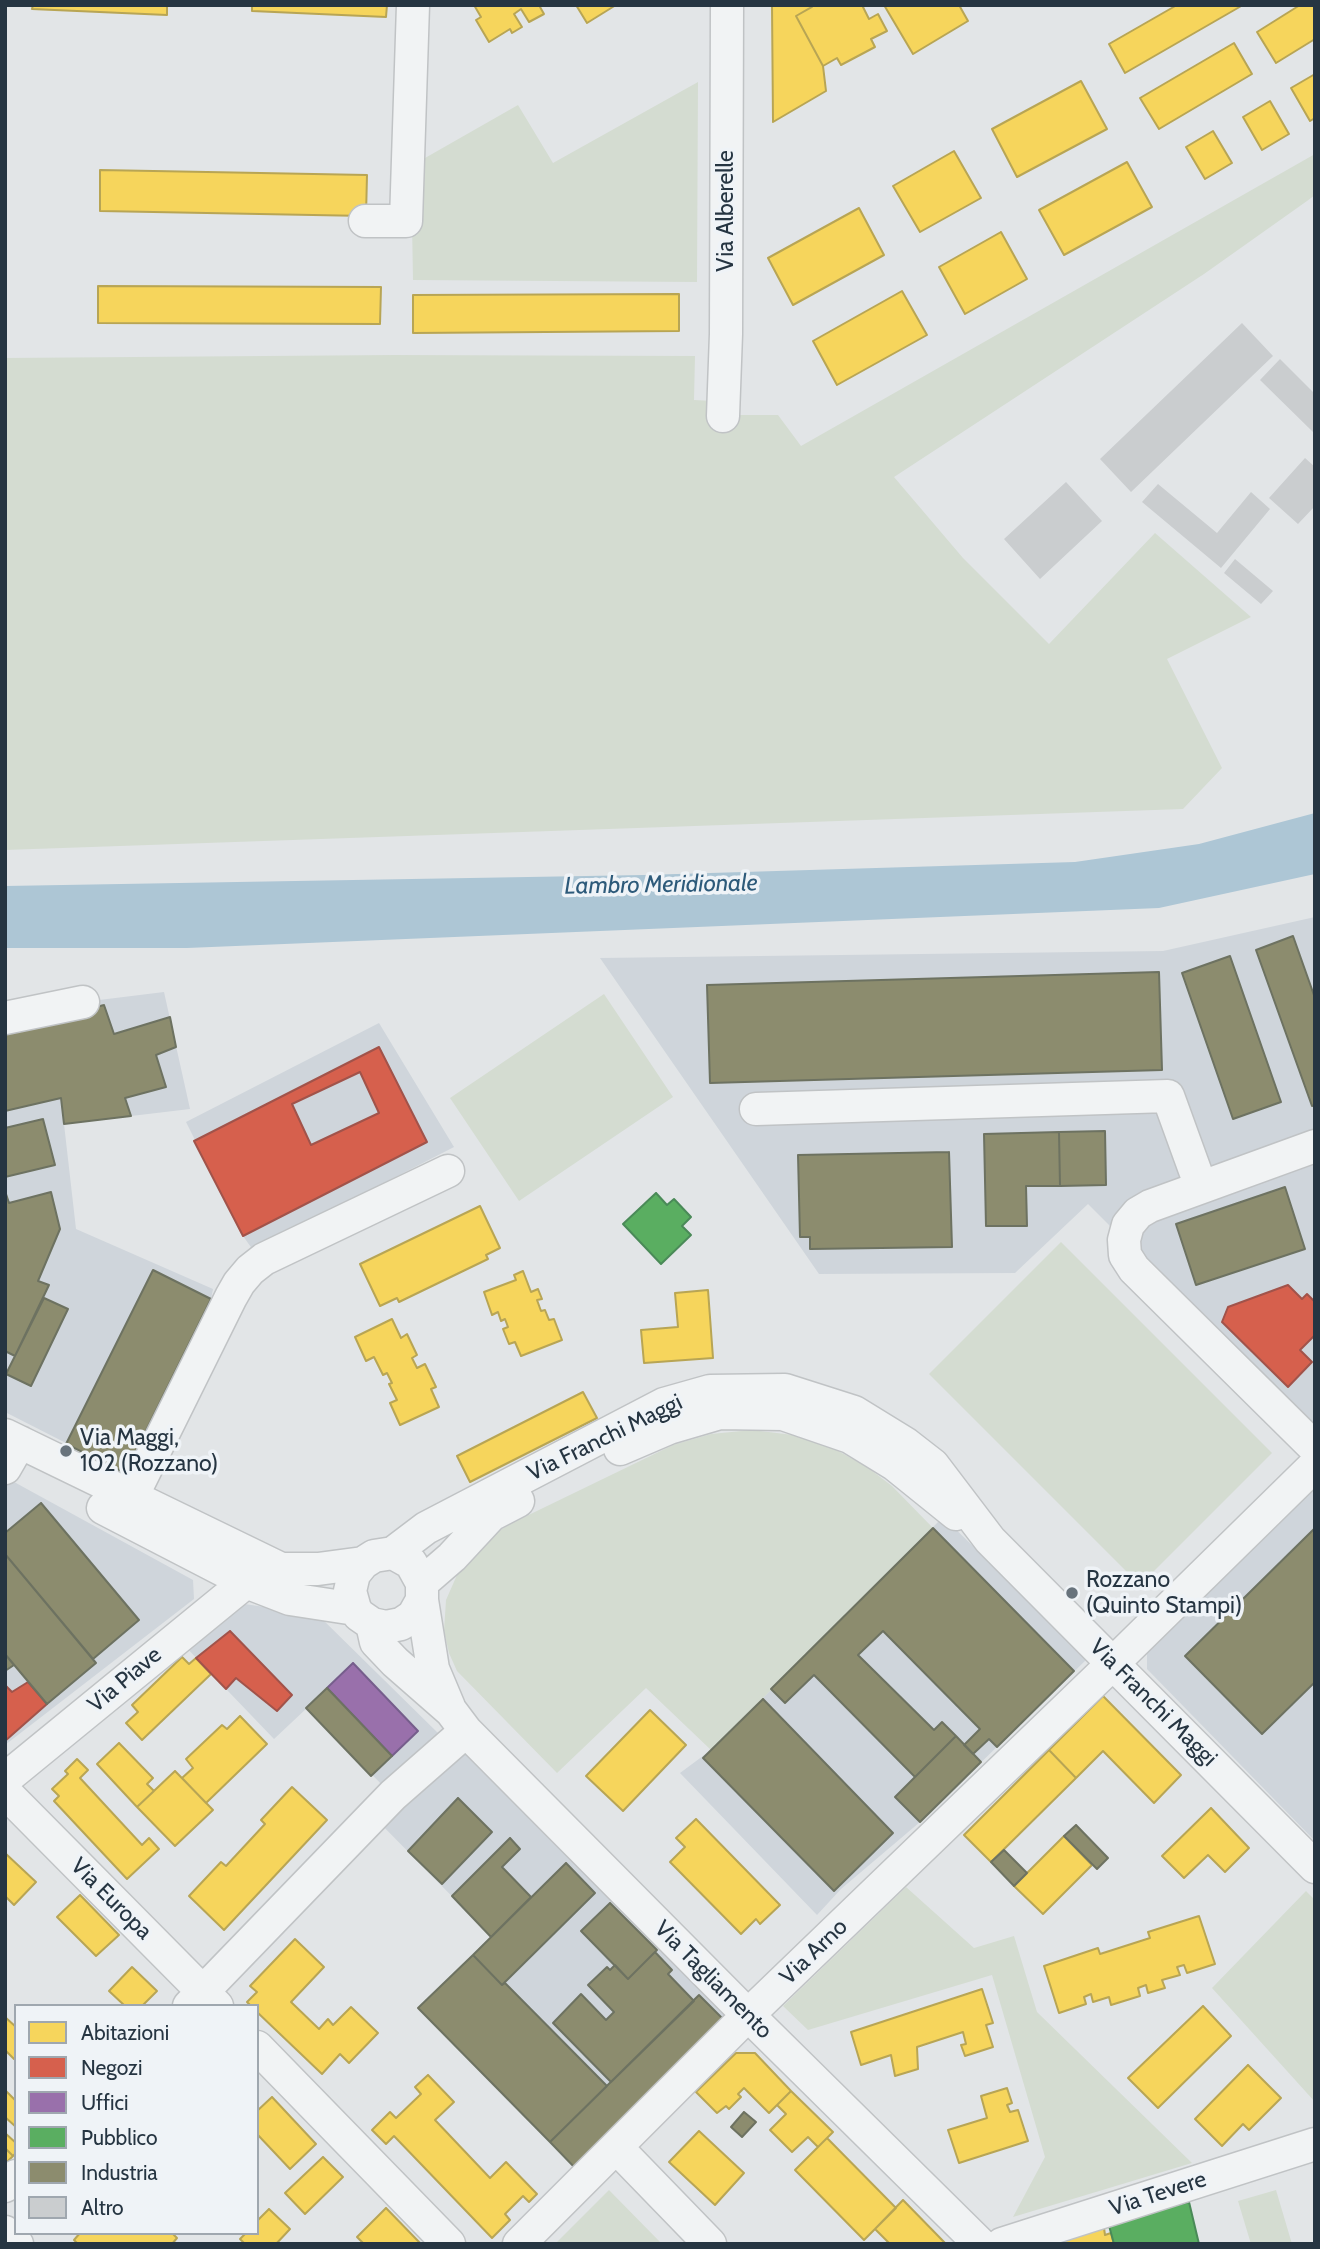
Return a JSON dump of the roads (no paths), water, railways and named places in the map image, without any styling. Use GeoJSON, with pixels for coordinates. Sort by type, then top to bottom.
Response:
{"type":"FeatureCollection","features":[{"type":"Feature","properties":{"kind":"street"},"geometry":{"type":"LineString","coordinates":[[365,221],[406,221],[413,5]]}},
{"type":"Feature","properties":{"kind":"street","name":"Via Alberelle"},"geometry":{"type":"LineString","coordinates":[[723,416],[726,334],[727,5]]}},
{"type":"Feature","properties":{"kind":"street"},"geometry":{"type":"LineString","coordinates":[[5,1018],[83,1002]]}},
{"type":"Feature","properties":{"kind":"street"},"geometry":{"type":"LineString","coordinates":[[756,1109],[1168,1096],[1200,1187]]}},
{"type":"Feature","properties":{"kind":"street"},"geometry":{"type":"LineString","coordinates":[[1315,1146],[1200,1187],[1138,1213],[1128,1225],[1124,1240],[1125,1255],[1134,1269],[1315,1448]]}},
{"type":"Feature","properties":{"kind":"street"},"geometry":{"type":"LineString","coordinates":[[127,1507],[231,1297],[250,1270],[264,1259],[448,1171]]}},
{"type":"Feature","properties":{"kind":"street","name":"Via Franchi Maggi"},"geometry":{"type":"LineString","coordinates":[[393,1553],[426,1528],[664,1404],[710,1391],[785,1391],[854,1412],[906,1444],[933,1465],[990,1540]]}},
{"type":"Feature","properties":{"kind":"street","name":"Via Franchi Maggi"},"geometry":{"type":"LineString","coordinates":[[422,1591],[491,1515],[617,1450],[669,1428],[720,1413],[783,1414],[850,1437],[894,1464],[990,1540],[1315,1867]]}},
{"type":"Feature","properties":{"kind":"street"},"geometry":{"type":"LineString","coordinates":[[9,1453],[127,1507],[281,1569],[318,1569],[363,1563]]}},
{"type":"Feature","properties":{"kind":"street","name":"Via Arno"},"geometry":{"type":"LineString","coordinates":[[519,2244],[748,2015],[1113,1664],[1315,1465]]}},
{"type":"Feature","properties":{"kind":"street"},"geometry":{"type":"LineString","coordinates":[[127,1507],[246,1581],[290,1599],[364,1617],[386,1627],[401,1624],[413,1616],[422,1591],[411,1563],[393,1553],[374,1556],[363,1563],[354,1574],[350,1591],[364,1617]]}},
{"type":"Feature","properties":{"kind":"street","name":"Via Piave"},"geometry":{"type":"LineString","coordinates":[[5,1779],[246,1581]]}},
{"type":"Feature","properties":{"kind":"street","name":"Via Tagliamento"},"geometry":{"type":"LineString","coordinates":[[422,1591],[433,1669],[459,1721]]}},
{"type":"Feature","properties":{"kind":"street","name":"Via Tagliamento"},"geometry":{"type":"LineString","coordinates":[[364,1617],[376,1642],[395,1662],[459,1721],[748,2015],[979,2244]]}},
{"type":"Feature","properties":{"kind":"street"},"geometry":{"type":"LineString","coordinates":[[203,2001],[459,1721]]}},
{"type":"Feature","properties":{"kind":"street","name":"Via Europa"},"geometry":{"type":"LineString","coordinates":[[5,1791],[203,2001]]}},
{"type":"Feature","properties":{"kind":"street"},"geometry":{"type":"LineString","coordinates":[[259,2049],[449,2244]]}},
{"type":"Feature","properties":{"kind":"street","name":"Via Tevere"},"geometry":{"type":"LineString","coordinates":[[1002,2244],[1315,2144]]}},
{"type":"Feature","properties":{"kind":"street"},"geometry":{"type":"LineString","coordinates":[[616,2147],[710,2244]]}},
{"type":"Feature","properties":{"kind":"street"},"geometry":{"type":"LineString","coordinates":[[5,2232],[17,2244]]}},
{"type":"Feature","properties":{"kind":"water","name":"Lambro Meridionale"},"geometry":{"type":"Polygon","coordinates":[[[1315,813],[1315,874],[1159,908],[187,948],[5,948],[5,886],[644,875],[1075,862],[1199,844],[1315,813]]]}},
{"type":"Feature","properties":{"kind":"place","name":"Via Maggi, 102 (Rozzano)"},"geometry":{"type":"Point","coordinates":[66,1451]}},
{"type":"Feature","properties":{"kind":"place","name":"Rozzano (Quinto Stampi)"},"geometry":{"type":"Point","coordinates":[1072,1593]}}]}
